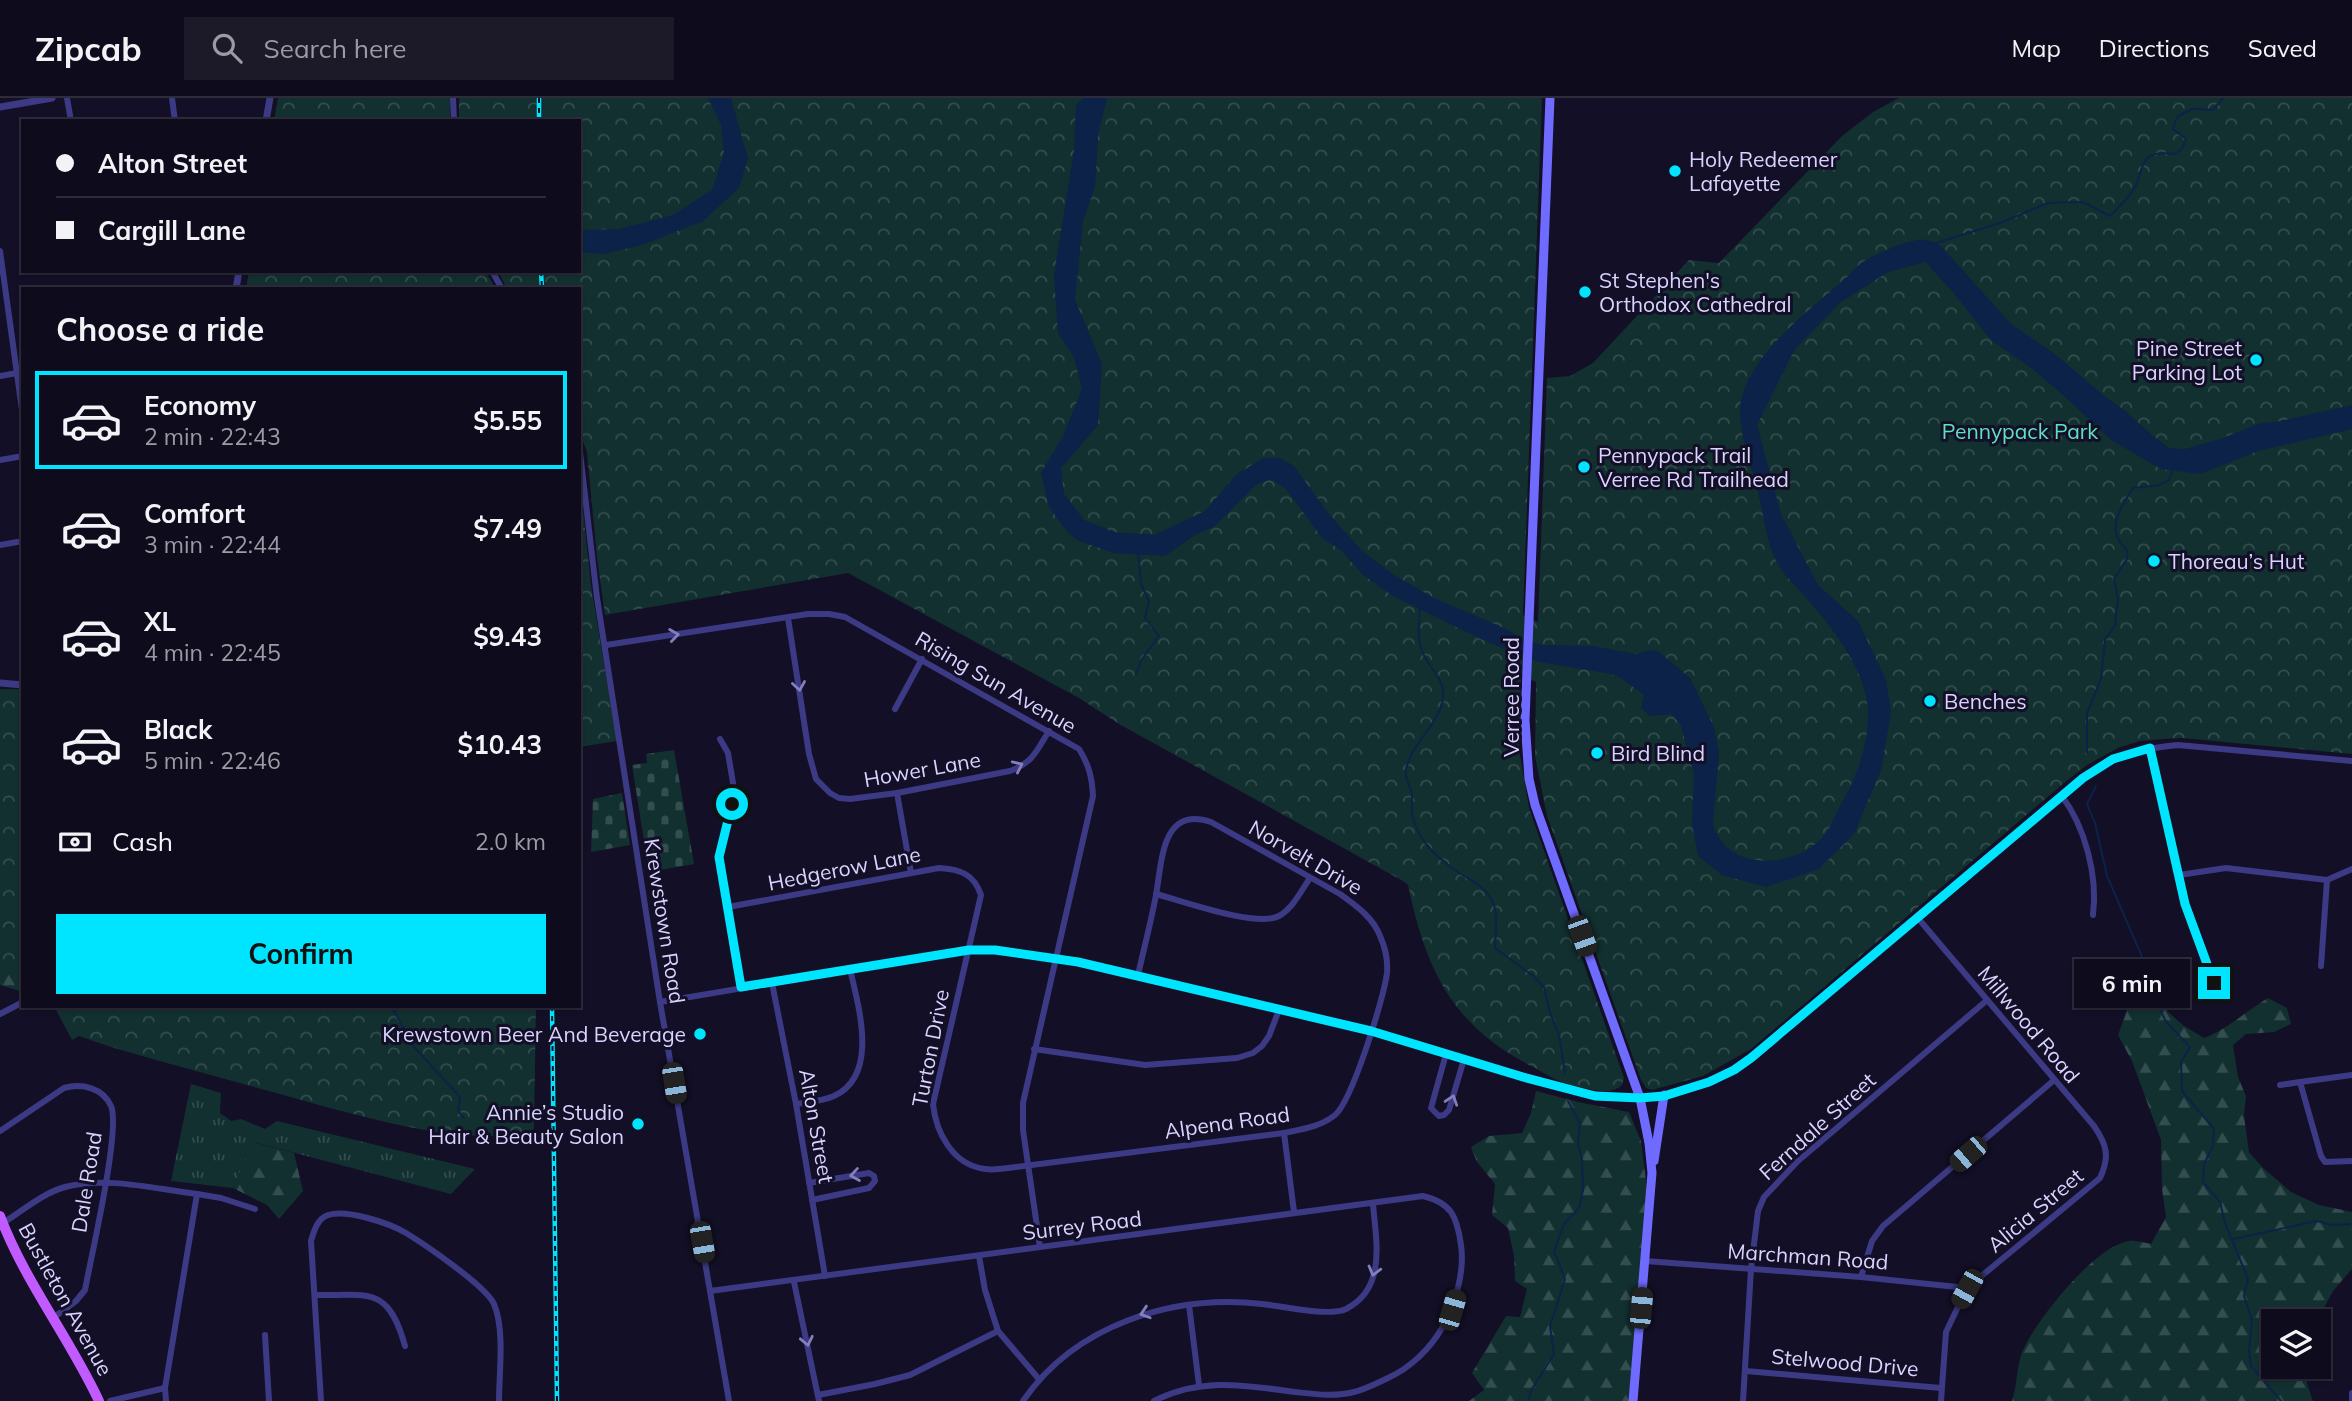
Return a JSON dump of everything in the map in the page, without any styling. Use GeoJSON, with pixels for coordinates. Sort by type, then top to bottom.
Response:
{"type":"FeatureCollection","features":[{"type":"Feature","properties":{"kind":"main road","name":"Verree Road"},"geometry":{"type":"LineString","coordinates":[[1550,98],[1525,720],[1526,751],[1535,805],[1640,1098],[1649,1143],[1651,1173],[1633,1401]]}},
{"type":"Feature","properties":{"kind":"main road"},"geometry":{"type":"LineString","coordinates":[[1651,1173],[1664,1096]]}},
{"type":"Feature","properties":{"kind":"main road","name":"Bustleton Avenue"},"geometry":{"type":"LineString","coordinates":[[1,1221],[22,1265],[77,1357],[99,1401]]}},
{"type":"Feature","properties":{"kind":"street"},"geometry":{"type":"LineString","coordinates":[[0,107],[52,98]]}},
{"type":"Feature","properties":{"kind":"street"},"geometry":{"type":"LineString","coordinates":[[67,98],[71,119]]}},
{"type":"Feature","properties":{"kind":"street"},"geometry":{"type":"LineString","coordinates":[[172,98],[175,119]]}},
{"type":"Feature","properties":{"kind":"street"},"geometry":{"type":"LineString","coordinates":[[266,119],[270,98]]}},
{"type":"Feature","properties":{"kind":"street"},"geometry":{"type":"LineString","coordinates":[[453,98],[454,119]]}},
{"type":"Feature","properties":{"kind":"street"},"geometry":{"type":"LineString","coordinates":[[0,251],[3,292],[21,402]]}},
{"type":"Feature","properties":{"kind":"street"},"geometry":{"type":"LineString","coordinates":[[0,376],[17,373]]}},
{"type":"Feature","properties":{"kind":"street"},"geometry":{"type":"LineString","coordinates":[[0,460],[21,456]]}},
{"type":"Feature","properties":{"kind":"street","name":"Krewstown Road"},"geometry":{"type":"LineString","coordinates":[[581,461],[597,598],[660,1002],[729,1401]]}},
{"type":"Feature","properties":{"kind":"street"},"geometry":{"type":"LineString","coordinates":[[0,545],[21,541]]}},
{"type":"Feature","properties":{"kind":"street","name":"Rising Sun Avenue"},"geometry":{"type":"LineString","coordinates":[[606,645],[808,614],[845,617],[1079,749],[1092,777],[1093,796],[1024,1103],[1023,1130],[1040,1247]]}},
{"type":"Feature","properties":{"kind":"street","name":"Hower Lane"},"geometry":{"type":"LineString","coordinates":[[788,618],[809,754],[816,779],[821,786],[839,798],[897,793],[1010,771],[1025,766],[1049,731]]}},
{"type":"Feature","properties":{"kind":"street"},"geometry":{"type":"LineString","coordinates":[[895,709],[922,659]]}},
{"type":"Feature","properties":{"kind":"street"},"geometry":{"type":"LineString","coordinates":[[0,683],[21,685]]}},
{"type":"Feature","properties":{"kind":"street"},"geometry":{"type":"LineString","coordinates":[[720,739],[728,754],[733,783],[732,804],[719,857],[741,987]]}},
{"type":"Feature","properties":{"kind":"street"},"geometry":{"type":"LineString","coordinates":[[660,1002],[969,950],[1004,951],[1055,957],[1138,975],[1371,1031],[1595,1096],[1664,1096],[1709,1082],[1751,1058],[2061,795],[2106,762],[2123,754],[2150,748],[2197,747],[2352,761]]}},
{"type":"Feature","properties":{"kind":"street"},"geometry":{"type":"LineString","coordinates":[[2150,748],[2185,904],[2214,983]]}},
{"type":"Feature","properties":{"kind":"street"},"geometry":{"type":"LineString","coordinates":[[897,793],[911,873]]}},
{"type":"Feature","properties":{"kind":"street"},"geometry":{"type":"LineString","coordinates":[[2061,795],[2073,810],[2081,827],[2096,895],[2093,915]]}},
{"type":"Feature","properties":{"kind":"street","name":"Norvelt Drive"},"geometry":{"type":"LineString","coordinates":[[1156,894],[1163,847],[1169,836],[1181,822],[1200,818],[1340,894],[1359,908],[1380,934],[1386,955],[1387,974],[1371,1031]]}},
{"type":"Feature","properties":{"kind":"street","name":"Hedgerow Lane"},"geometry":{"type":"LineString","coordinates":[[728,907],[939,868],[953,869],[966,874],[978,886],[981,895],[969,950]]}},
{"type":"Feature","properties":{"kind":"street"},"geometry":{"type":"LineString","coordinates":[[2179,875],[2226,868],[2327,880],[2352,869]]}},
{"type":"Feature","properties":{"kind":"street"},"geometry":{"type":"LineString","coordinates":[[1138,975],[1156,894],[1255,921],[1277,917],[1290,907],[1310,878]]}},
{"type":"Feature","properties":{"kind":"street"},"geometry":{"type":"LineString","coordinates":[[2321,966],[2327,880]]}},
{"type":"Feature","properties":{"kind":"street","name":"Millwood Road"},"geometry":{"type":"LineString","coordinates":[[1917,917],[2053,1081],[2094,1126],[2102,1138],[2108,1156]]}},
{"type":"Feature","properties":{"kind":"street","name":"Turton Drive"},"geometry":{"type":"LineString","coordinates":[[969,950],[933,1104],[934,1122],[947,1146],[968,1164],[984,1169],[1028,1166]]}},
{"type":"Feature","properties":{"kind":"street"},"geometry":{"type":"LineString","coordinates":[[796,1104],[834,1097],[848,1087],[856,1075],[863,1026],[850,969]]}},
{"type":"Feature","properties":{"kind":"street","name":"Alton Street"},"geometry":{"type":"LineString","coordinates":[[772,983],[825,1276]]}},
{"type":"Feature","properties":{"kind":"street","name":"Ferndale Street"},"geometry":{"type":"LineString","coordinates":[[1743,1401],[1751,1269],[1758,1211],[1764,1197],[1798,1161],[1986,1001]]}},
{"type":"Feature","properties":{"kind":"street"},"geometry":{"type":"LineString","coordinates":[[0,1014],[21,1003]]}},
{"type":"Feature","properties":{"kind":"street"},"geometry":{"type":"LineString","coordinates":[[1034,1049],[1145,1065],[1237,1058],[1253,1053],[1262,1046],[1279,1010]]}},
{"type":"Feature","properties":{"kind":"street","name":"Alpena Road"},"geometry":{"type":"LineString","coordinates":[[1028,1166],[1313,1127],[1337,1114],[1344,1106],[1371,1031]]}},
{"type":"Feature","properties":{"kind":"street"},"geometry":{"type":"LineString","coordinates":[[1447,1054],[1430,1108],[1439,1116],[1449,1110],[1464,1059]]}},
{"type":"Feature","properties":{"kind":"street"},"geometry":{"type":"LineString","coordinates":[[2280,1085],[2352,1075]]}},
{"type":"Feature","properties":{"kind":"street"},"geometry":{"type":"LineString","coordinates":[[1861,1277],[1872,1241],[1884,1226],[2053,1081]]}},
{"type":"Feature","properties":{"kind":"street"},"geometry":{"type":"LineString","coordinates":[[2300,1082],[2320,1156],[2325,1162],[2352,1161]]}},
{"type":"Feature","properties":{"kind":"street","name":"Dale Road"},"geometry":{"type":"LineString","coordinates":[[0,1131],[64,1088],[72,1086],[92,1088],[107,1099],[112,1108],[114,1122],[85,1290],[76,1301],[53,1318]]}},
{"type":"Feature","properties":{"kind":"street"},"geometry":{"type":"LineString","coordinates":[[1284,1133],[1294,1212]]}},
{"type":"Feature","properties":{"kind":"street","name":"Alicia Street"},"geometry":{"type":"LineString","coordinates":[[1941,1401],[1946,1332],[1967,1289],[2101,1178],[2108,1156]]}},
{"type":"Feature","properties":{"kind":"street"},"geometry":{"type":"LineString","coordinates":[[809,1183],[869,1173],[875,1181],[869,1188],[812,1200]]}},
{"type":"Feature","properties":{"kind":"street"},"geometry":{"type":"LineString","coordinates":[[1,1221],[65,1187],[105,1182],[220,1198],[255,1209]]}},
{"type":"Feature","properties":{"kind":"street"},"geometry":{"type":"LineString","coordinates":[[166,1401],[165,1388],[197,1194]]}},
{"type":"Feature","properties":{"kind":"street","name":"Surrey Road"},"geometry":{"type":"LineString","coordinates":[[710,1292],[1423,1196],[1439,1200],[1453,1213],[1462,1254],[1458,1289],[1452,1310],[1437,1335],[1409,1367],[1352,1393],[1323,1395],[1237,1384],[1199,1385]]}},
{"type":"Feature","properties":{"kind":"street"},"geometry":{"type":"LineString","coordinates":[[1023,1401],[1038,1378],[1086,1341],[1133,1317],[1160,1308],[1213,1301],[1313,1310],[1345,1310],[1369,1289],[1376,1272],[1378,1256],[1373,1204]]}},
{"type":"Feature","properties":{"kind":"street"},"geometry":{"type":"LineString","coordinates":[[321,1401],[311,1241],[318,1223],[327,1215],[345,1214],[371,1219],[405,1231],[484,1291],[493,1302],[497,1317],[499,1401]]}},
{"type":"Feature","properties":{"kind":"street"},"geometry":{"type":"LineString","coordinates":[[979,1256],[985,1290],[998,1331],[1038,1378]]}},
{"type":"Feature","properties":{"kind":"street","name":"Marchman Road"},"geometry":{"type":"LineString","coordinates":[[1645,1261],[1861,1277],[1967,1289]]}},
{"type":"Feature","properties":{"kind":"street"},"geometry":{"type":"LineString","coordinates":[[794,1282],[818,1398],[910,1375],[998,1331]]}},
{"type":"Feature","properties":{"kind":"street"},"geometry":{"type":"LineString","coordinates":[[315,1295],[362,1296],[383,1301],[395,1317],[405,1346]]}},
{"type":"Feature","properties":{"kind":"street"},"geometry":{"type":"LineString","coordinates":[[1154,1401],[1174,1391],[1199,1385],[1189,1305]]}},
{"type":"Feature","properties":{"kind":"street"},"geometry":{"type":"LineString","coordinates":[[265,1335],[268,1401]]}},
{"type":"Feature","properties":{"kind":"street","name":"Stelwood Drive"},"geometry":{"type":"LineString","coordinates":[[1746,1371],[1941,1388]]}},
{"type":"Feature","properties":{"kind":"street"},"geometry":{"type":"LineString","coordinates":[[110,1401],[165,1388]]}},
{"type":"Feature","properties":{"kind":"street"},"geometry":{"type":"LineString","coordinates":[[2352,1393],[2352,1401]]}},
{"type":"Feature","properties":{"kind":"green space"},"geometry":{"type":"Polygon","coordinates":[[[278,98],[450,98],[450,119],[274,119],[278,98]]]}},
{"type":"Feature","properties":{"kind":"green space","name":"Pennypack Park"},"geometry":{"type":"Polygon","coordinates":[[[459,98],[1542,98],[1523,615],[1538,622],[1547,378],[1570,376],[1593,363],[1689,260],[1719,263],[1842,136],[1873,112],[1899,98],[2352,98],[2352,754],[2182,738],[2140,741],[2118,748],[2087,765],[2064,783],[1751,1049],[1703,1076],[1652,1090],[1646,1088],[1641,1080],[1547,816],[1535,756],[1536,682],[1521,675],[1519,749],[1529,808],[1624,1078],[1622,1085],[1606,1091],[1564,1083],[1505,1051],[1463,1014],[1434,969],[1415,916],[1408,885],[1403,881],[1119,724],[1079,698],[848,573],[605,615],[587,452],[581,436],[581,287],[506,287],[499,273],[581,273],[581,119],[459,119],[459,98]]]}},
{"type":"Feature","properties":{"kind":"green space"},"geometry":{"type":"Polygon","coordinates":[[[249,273],[486,273],[495,287],[246,287],[249,273]]]}},
{"type":"Feature","properties":{"kind":"green space"},"geometry":{"type":"Polygon","coordinates":[[[581,489],[591,586],[617,741],[581,747],[581,489]]]}},
{"type":"Feature","properties":{"kind":"green space"},"geometry":{"type":"Polygon","coordinates":[[[0,689],[21,689],[21,964],[0,969],[0,689]]]}},
{"type":"Feature","properties":{"kind":"green space"},"geometry":{"type":"Polygon","coordinates":[[[674,750],[694,864],[649,872],[632,765],[647,763],[646,754],[674,750]]]}},
{"type":"Feature","properties":{"kind":"green space"},"geometry":{"type":"Polygon","coordinates":[[[622,793],[630,845],[591,852],[593,799],[622,793]]]}},
{"type":"Feature","properties":{"kind":"green space"},"geometry":{"type":"Polygon","coordinates":[[[0,911],[21,912],[21,991],[0,985],[0,911]]]}},
{"type":"Feature","properties":{"kind":"green space"},"geometry":{"type":"Polygon","coordinates":[[[2151,958],[2168,1012],[2204,1038],[2229,1025],[2268,998],[2287,1008],[2291,1024],[2274,1032],[2246,1034],[2233,1045],[2238,1077],[2246,1096],[2244,1116],[2249,1152],[2291,1192],[2319,1205],[2352,1212],[2352,1269],[2333,1291],[2323,1309],[2261,1309],[2261,1379],[2307,1379],[2313,1401],[2012,1401],[2021,1354],[2042,1319],[2069,1285],[2100,1255],[2115,1246],[2129,1241],[2151,1244],[2166,1217],[2162,1189],[2161,1140],[2132,1061],[2118,1035],[2132,997],[2127,969],[2151,958]]]}},
{"type":"Feature","properties":{"kind":"green space"},"geometry":{"type":"Polygon","coordinates":[[[55,1008],[536,1008],[534,1129],[508,1135],[442,1133],[369,1118],[152,1059],[79,1036],[72,1040],[55,1008]]]}},
{"type":"Feature","properties":{"kind":"green space"},"geometry":{"type":"Polygon","coordinates":[[[191,1084],[221,1093],[220,1113],[231,1121],[241,1119],[265,1129],[277,1121],[475,1169],[451,1194],[253,1142],[233,1188],[171,1181],[191,1084]]]}},
{"type":"Feature","properties":{"kind":"green space"},"geometry":{"type":"Polygon","coordinates":[[[1536,1091],[1629,1112],[1641,1141],[1647,1189],[1629,1401],[1469,1401],[1484,1390],[1472,1373],[1506,1316],[1520,1317],[1527,1289],[1515,1281],[1514,1256],[1508,1228],[1492,1215],[1495,1184],[1477,1162],[1471,1147],[1489,1136],[1522,1133],[1531,1113],[1536,1091]]]}},
{"type":"Feature","properties":{"kind":"green space"},"geometry":{"type":"Polygon","coordinates":[[[252,1142],[294,1153],[303,1191],[279,1219],[267,1205],[233,1188],[252,1142]]]}},
{"type":"Feature","properties":{"kind":"water"},"geometry":{"type":"Polygon","coordinates":[[[708,98],[731,98],[748,159],[739,188],[703,221],[645,244],[604,254],[581,252],[581,230],[619,229],[673,215],[712,190],[724,153],[721,125],[708,98]]]}},
{"type":"Feature","properties":{"kind":"water"},"geometry":{"type":"Polygon","coordinates":[[[1083,98],[1107,98],[1098,135],[1095,187],[1083,221],[1075,300],[1102,364],[1098,425],[1061,468],[1064,494],[1084,520],[1114,532],[1154,535],[1205,511],[1236,475],[1263,458],[1280,458],[1294,466],[1328,513],[1362,551],[1394,575],[1434,598],[1519,637],[1543,645],[1592,646],[1636,654],[1650,650],[1659,652],[1690,678],[1714,727],[1719,753],[1713,825],[1727,847],[1737,855],[1750,859],[1771,861],[1792,856],[1811,847],[1826,833],[1858,769],[1865,746],[1868,720],[1862,681],[1853,662],[1828,624],[1780,568],[1771,548],[1742,434],[1740,415],[1743,395],[1763,357],[1779,338],[1863,262],[1913,241],[1926,240],[1941,246],[2011,324],[2052,352],[2169,448],[2185,449],[2257,424],[2352,405],[2352,429],[2258,451],[2200,474],[2161,469],[2111,440],[2031,368],[1991,340],[1925,262],[1888,272],[1841,302],[1795,349],[1757,425],[1781,514],[1818,585],[1858,621],[1886,680],[1891,712],[1881,770],[1854,834],[1819,869],[1766,887],[1722,875],[1698,856],[1692,824],[1694,775],[1681,725],[1671,714],[1650,716],[1641,708],[1644,695],[1621,678],[1539,662],[1483,640],[1393,596],[1363,575],[1341,550],[1322,538],[1287,490],[1271,479],[1256,485],[1215,526],[1195,535],[1165,556],[1114,553],[1079,541],[1068,533],[1049,507],[1041,473],[1063,436],[1082,389],[1074,357],[1058,333],[1054,275],[1074,151],[1076,106],[1083,98]]]}},
{"type":"Feature","properties":{"kind":"waterway"},"geometry":{"type":"LineString","coordinates":[[1933,244],[2000,223],[2048,203],[2083,202],[2110,216],[2134,189],[2147,159],[2156,154],[2174,154],[2182,149],[2186,139],[2173,129],[2177,117],[2192,109],[2213,110],[2223,98]]}},
{"type":"Feature","properties":{"kind":"waterway"},"geometry":{"type":"LineString","coordinates":[[2087,753],[2087,713],[2101,679],[2105,640],[2115,625],[2118,599],[2114,579],[2127,559],[2127,550],[2117,535],[2116,520],[2133,488],[2160,485],[2169,480],[2173,469]]}},
{"type":"Feature","properties":{"kind":"waterway"},"geometry":{"type":"LineString","coordinates":[[1136,674],[1142,659],[1159,636],[1145,618],[1149,601],[1141,584],[1138,552]]}},
{"type":"Feature","properties":{"kind":"waterway"},"geometry":{"type":"LineString","coordinates":[[1420,608],[1420,646],[1442,685],[1443,699],[1431,726],[1413,751],[1406,770],[1412,793],[1414,822],[1421,837],[1436,855],[1483,889],[1491,899],[1496,915],[1495,948],[1544,987],[1559,1035],[1565,1073]]}},
{"type":"Feature","properties":{"kind":"waterway"},"geometry":{"type":"LineString","coordinates":[[2096,786],[2087,804],[2095,823],[2107,876],[2143,959],[2153,994],[2166,1022],[2190,1047],[2181,1062],[2182,1091],[2214,1129],[2213,1146],[2204,1164],[2203,1182],[2220,1202],[2225,1223],[2248,1279],[2244,1296],[2252,1320],[2249,1351],[2251,1366],[2281,1401]]}},
{"type":"Feature","properties":{"kind":"waterway"},"geometry":{"type":"LineString","coordinates":[[391,1008],[415,1048],[460,1097],[458,1111],[464,1118]]}},
{"type":"Feature","properties":{"kind":"waterway"},"geometry":{"type":"LineString","coordinates":[[1528,1401],[1532,1389],[1554,1354],[1550,1326],[1565,1279],[1554,1251],[1564,1224],[1579,1208],[1583,1190],[1582,1159],[1578,1144],[1580,1123],[1568,1101]]}},
{"type":"Feature","properties":{"kind":"waterway"},"geometry":{"type":"LineString","coordinates":[[2233,1239],[2317,1221],[2332,1225],[2352,1224]]}},
{"type":"Feature","properties":{"kind":"railway"},"geometry":{"type":"LineString","coordinates":[[539,98],[539,119]]}},
{"type":"Feature","properties":{"kind":"railway"},"geometry":{"type":"LineString","coordinates":[[541,273],[542,287]]}},
{"type":"Feature","properties":{"kind":"railway"},"geometry":{"type":"LineString","coordinates":[[552,1008],[557,1401]]}},
{"type":"Feature","properties":{"kind":"place","name":"Holy Redeemer Lafayette"},"geometry":{"type":"Point","coordinates":[1675,171]}},
{"type":"Feature","properties":{"kind":"place","name":"St Stephen's Orthodox Cathedral"},"geometry":{"type":"Point","coordinates":[1585,292]}},
{"type":"Feature","properties":{"kind":"place","name":"Pine Street Parking Lot"},"geometry":{"type":"Point","coordinates":[2256,360]}},
{"type":"Feature","properties":{"kind":"place","name":"Pennypack Trail Verree Rd Trailhead"},"geometry":{"type":"Point","coordinates":[1584,467]}},
{"type":"Feature","properties":{"kind":"place","name":"Thoreau’s Hut"},"geometry":{"type":"Point","coordinates":[2154,561]}},
{"type":"Feature","properties":{"kind":"place","name":"Benches"},"geometry":{"type":"Point","coordinates":[1930,701]}},
{"type":"Feature","properties":{"kind":"place","name":"Bird Blind"},"geometry":{"type":"Point","coordinates":[1597,753]}},
{"type":"Feature","properties":{"kind":"place","name":"Krewstown Beer And Beverage"},"geometry":{"type":"Point","coordinates":[700,1034]}},
{"type":"Feature","properties":{"kind":"place","name":"Annie’s Studio Hair & Beauty Salon"},"geometry":{"type":"Point","coordinates":[638,1124]}},
{"type":"Feature","properties":{"kind":"route"},"geometry":{"type":"LineString","coordinates":[[732,804],[719,857],[741,987],[969,950],[995,950],[1055,957],[1371,1031],[1560,1088],[1595,1096],[1640,1098],[1664,1096],[1695,1087],[1734,1070],[2083,778],[2123,754],[2150,748],[2185,904],[2214,983]]}}]}
